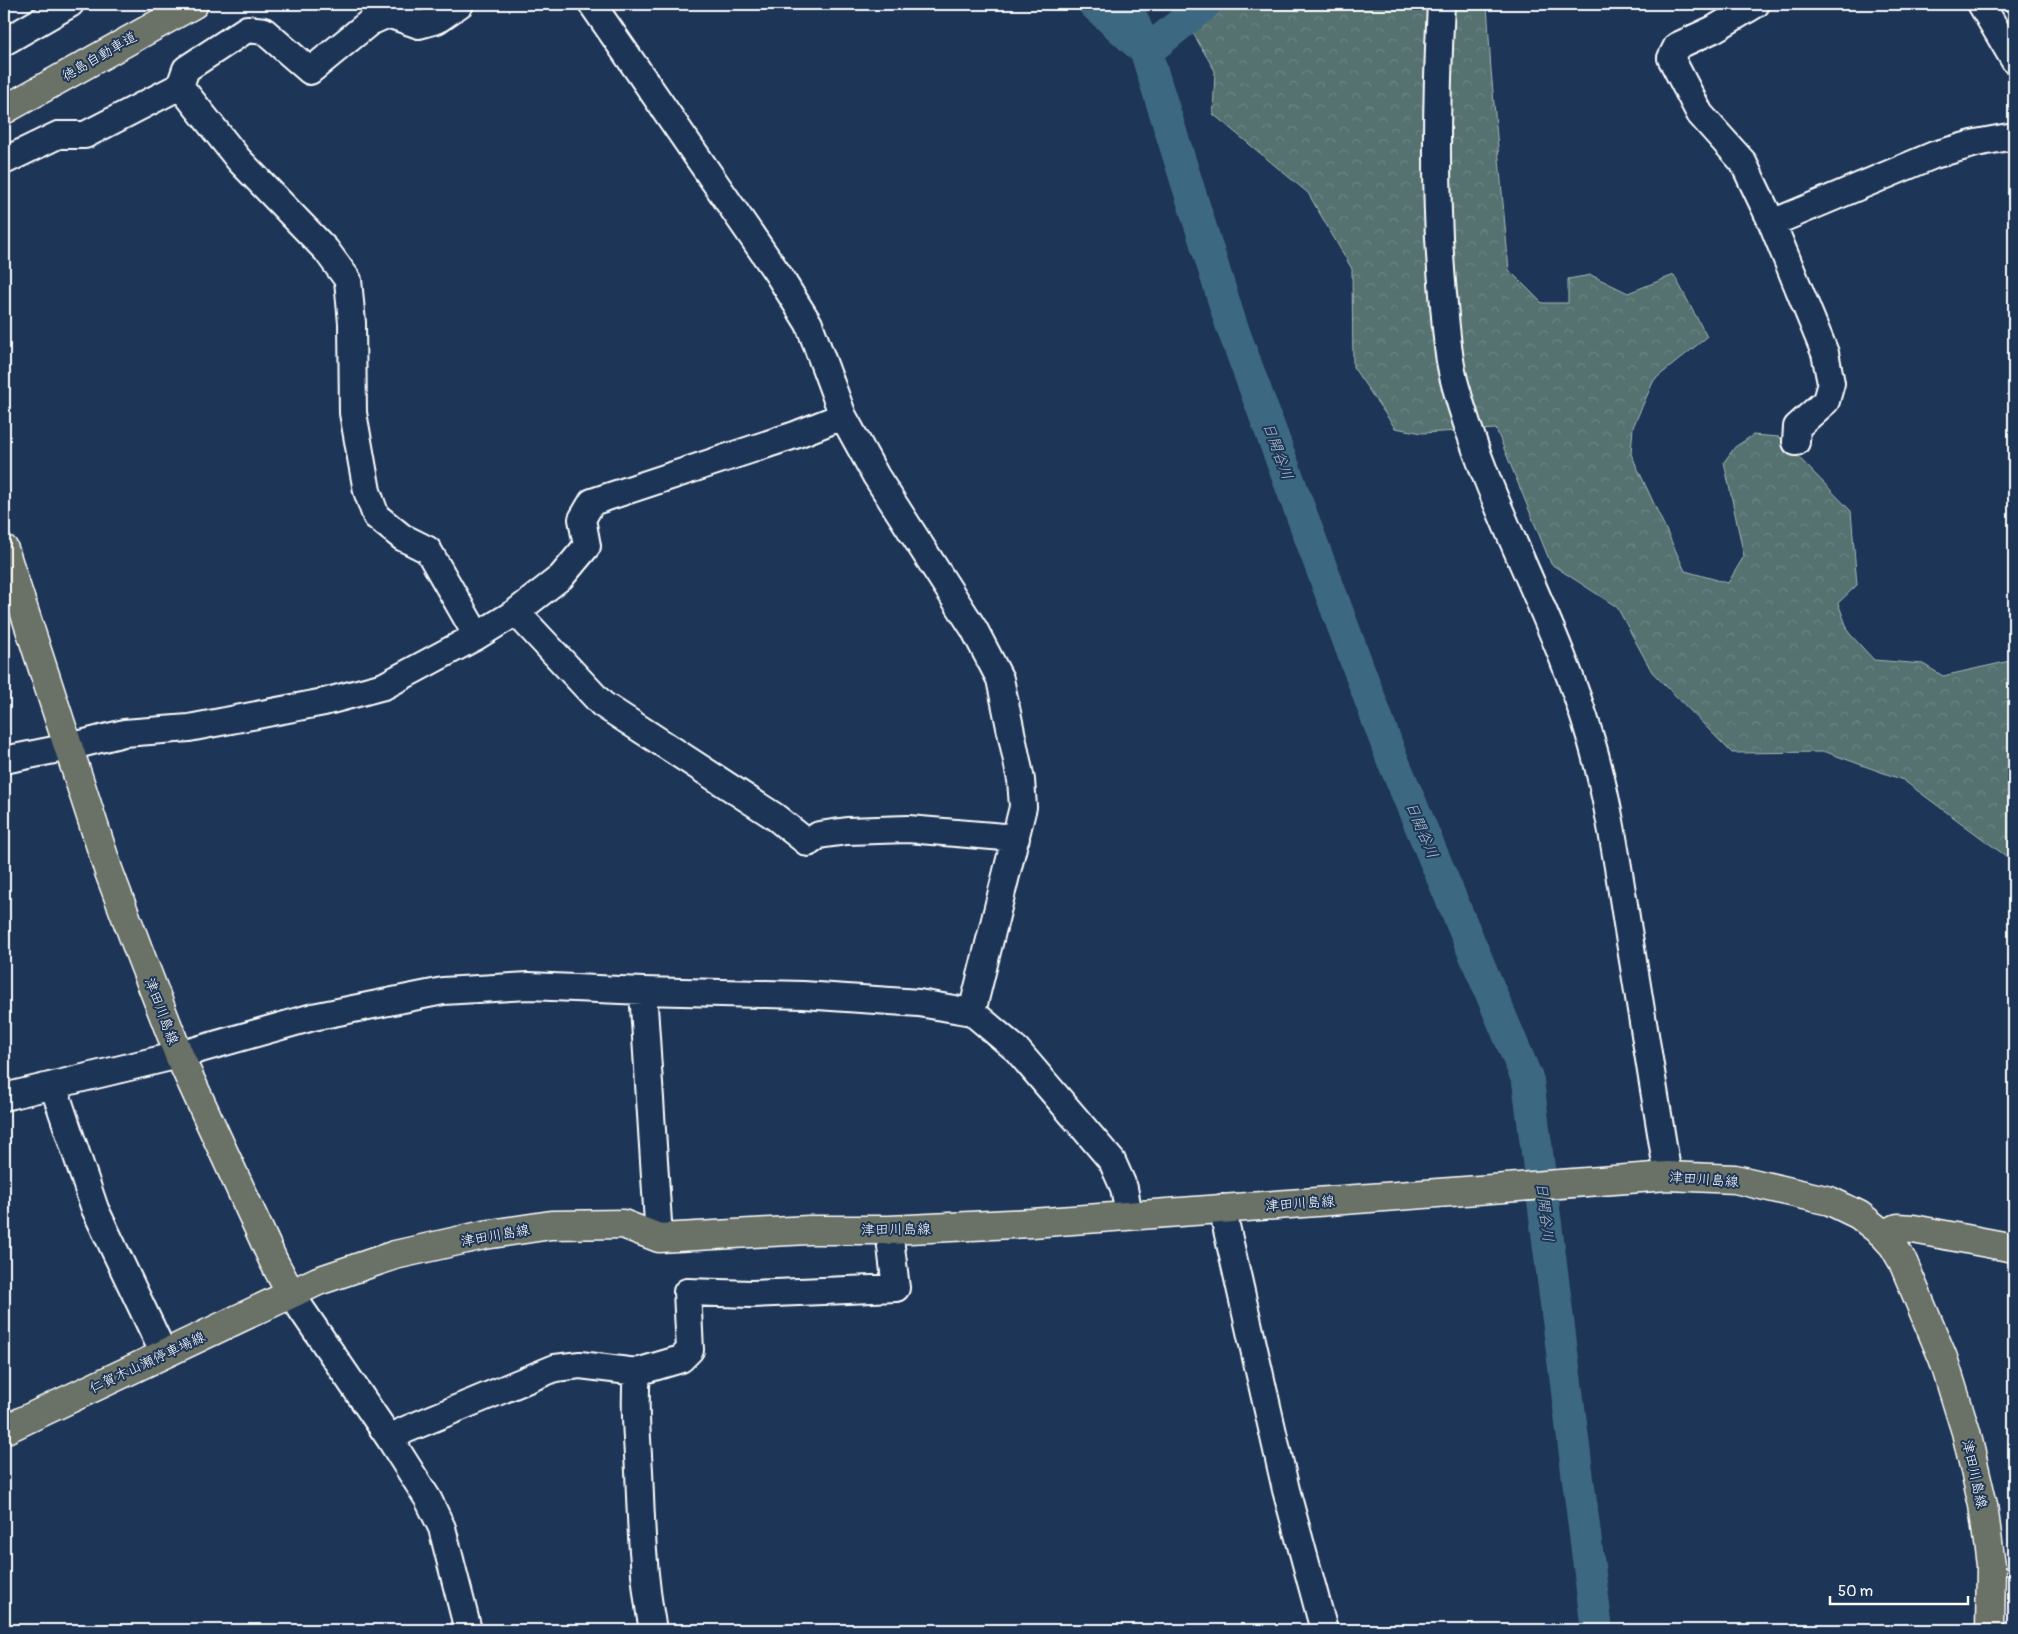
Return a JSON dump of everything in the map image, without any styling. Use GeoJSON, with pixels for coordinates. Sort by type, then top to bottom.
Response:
{"type":"FeatureCollection","features":[{"type":"Feature","properties":{"kind":"main road","name":"徳島自動車道"},"geometry":{"type":"LineString","coordinates":[[4,110],[194,4]]}},
{"type":"Feature","properties":{"kind":"main road","name":"津田川島線"},"geometry":{"type":"LineString","coordinates":[[4,550],[109,872],[179,1055],[264,1242],[291,1294],[318,1281],[395,1255],[484,1235],[551,1225],[623,1224],[659,1238],[809,1230],[889,1230],[1032,1223],[1634,1178],[1668,1176],[1735,1180],[1830,1201],[1860,1215],[1883,1234],[1903,1262],[1943,1358],[1966,1432],[1983,1505],[1991,1565],[1990,1630]]}},
{"type":"Feature","properties":{"kind":"main road"},"geometry":{"type":"LineString","coordinates":[[1883,1234],[1898,1228],[1912,1229],[2014,1248]]}},
{"type":"Feature","properties":{"kind":"main road","name":"仁賀木山瀬停車場線"},"geometry":{"type":"LineString","coordinates":[[4,1430],[291,1294]]}},
{"type":"Feature","properties":{"kind":"street"},"geometry":{"type":"LineString","coordinates":[[4,42],[70,4]]}},
{"type":"Feature","properties":{"kind":"street"},"geometry":{"type":"LineString","coordinates":[[4,161],[58,135],[85,134],[180,86],[186,69],[247,29],[264,32],[310,71],[370,22],[388,14],[419,24],[437,20],[460,4]]}},
{"type":"Feature","properties":{"kind":"street"},"geometry":{"type":"LineString","coordinates":[[592,4],[778,274],[809,324],[843,416],[876,476],[974,630],[1000,679],[1022,780],[1024,807],[972,1012]]}},
{"type":"Feature","properties":{"kind":"street"},"geometry":{"type":"LineString","coordinates":[[1441,4],[1438,56],[1438,201],[1441,279],[1454,380],[1466,422],[1580,704],[1592,744],[1610,820],[1668,1176]]}},
{"type":"Feature","properties":{"kind":"street"},"geometry":{"type":"LineString","coordinates":[[1756,4],[1714,29],[1677,46],[1671,58],[1700,114],[1743,162],[1772,223],[1825,353],[1831,382],[1826,401],[1797,427],[1796,442]]}},
{"type":"Feature","properties":{"kind":"street"},"geometry":{"type":"LineString","coordinates":[[1981,4],[2014,60]]}},
{"type":"Feature","properties":{"kind":"street"},"geometry":{"type":"LineString","coordinates":[[180,86],[239,160],[326,250],[348,280],[352,323],[353,413],[367,491],[376,516],[402,537],[428,550],[477,636]]}},
{"type":"Feature","properties":{"kind":"street"},"geometry":{"type":"LineString","coordinates":[[1772,223],[1934,155],[1976,143],[2014,136]]}},
{"type":"Feature","properties":{"kind":"street"},"geometry":{"type":"LineString","coordinates":[[4,760],[69,747],[124,733],[189,728],[324,702],[384,686],[477,636],[516,612],[561,577],[587,546],[582,519],[592,502],[795,435],[843,416]]}},
{"type":"Feature","properties":{"kind":"street"},"geometry":{"type":"LineString","coordinates":[[516,612],[602,704],[774,816],[808,842],[819,835],[847,831],[908,829],[1016,838]]}},
{"type":"Feature","properties":{"kind":"street"},"geometry":{"type":"LineString","coordinates":[[4,1097],[179,1055],[314,1017],[443,991],[529,986],[803,995],[919,1003],[972,1012],[1016,1050],[1112,1161],[1124,1188],[1129,1215]]}},
{"type":"Feature","properties":{"kind":"street"},"geometry":{"type":"LineString","coordinates":[[643,991],[659,1238]]}},
{"type":"Feature","properties":{"kind":"street"},"geometry":{"type":"LineString","coordinates":[[53,1085],[95,1209],[164,1354]]}},
{"type":"Feature","properties":{"kind":"street"},"geometry":{"type":"LineString","coordinates":[[1222,1208],[1286,1490],[1324,1630]]}},
{"type":"Feature","properties":{"kind":"street"},"geometry":{"type":"LineString","coordinates":[[390,1439],[405,1430],[555,1368],[580,1365],[637,1372],[681,1358],[690,1350],[687,1292],[752,1294],[896,1288],[889,1230]]}},
{"type":"Feature","properties":{"kind":"street"},"geometry":{"type":"LineString","coordinates":[[291,1294],[390,1439],[428,1499],[442,1528],[468,1630]]}},
{"type":"Feature","properties":{"kind":"street"},"geometry":{"type":"LineString","coordinates":[[637,1372],[635,1393],[641,1517],[648,1605],[653,1630]]}},
{"type":"Feature","properties":{"kind":"green space"},"geometry":{"type":"Polygon","coordinates":[[[1176,4],[1487,4],[1509,270],[1542,303],[1568,303],[1568,279],[1591,275],[1628,293],[1674,275],[1707,337],[1654,380],[1633,427],[1631,454],[1685,571],[1728,583],[1744,556],[1724,462],[1735,447],[1753,435],[1779,437],[1851,511],[1857,585],[1838,603],[1849,633],[1874,660],[1923,664],[1943,676],[2014,660],[2014,862],[1903,780],[1826,752],[1732,753],[1652,672],[1617,607],[1551,564],[1496,429],[1422,433],[1395,428],[1353,367],[1352,269],[1308,193],[1213,114],[1215,71],[1176,4]]]}},
{"type":"Feature","properties":{"kind":"waterway","name":"日開谷川"},"geometry":{"type":"LineString","coordinates":[[1094,4],[1139,45]]}},
{"type":"Feature","properties":{"kind":"waterway","name":"日開谷川"},"geometry":{"type":"LineString","coordinates":[[1126,4],[1146,52],[1231,324],[1391,756],[1528,1081],[1597,1630]]}},
{"type":"Feature","properties":{"kind":"waterway"},"geometry":{"type":"LineString","coordinates":[[1146,52],[1205,4]]}}]}
